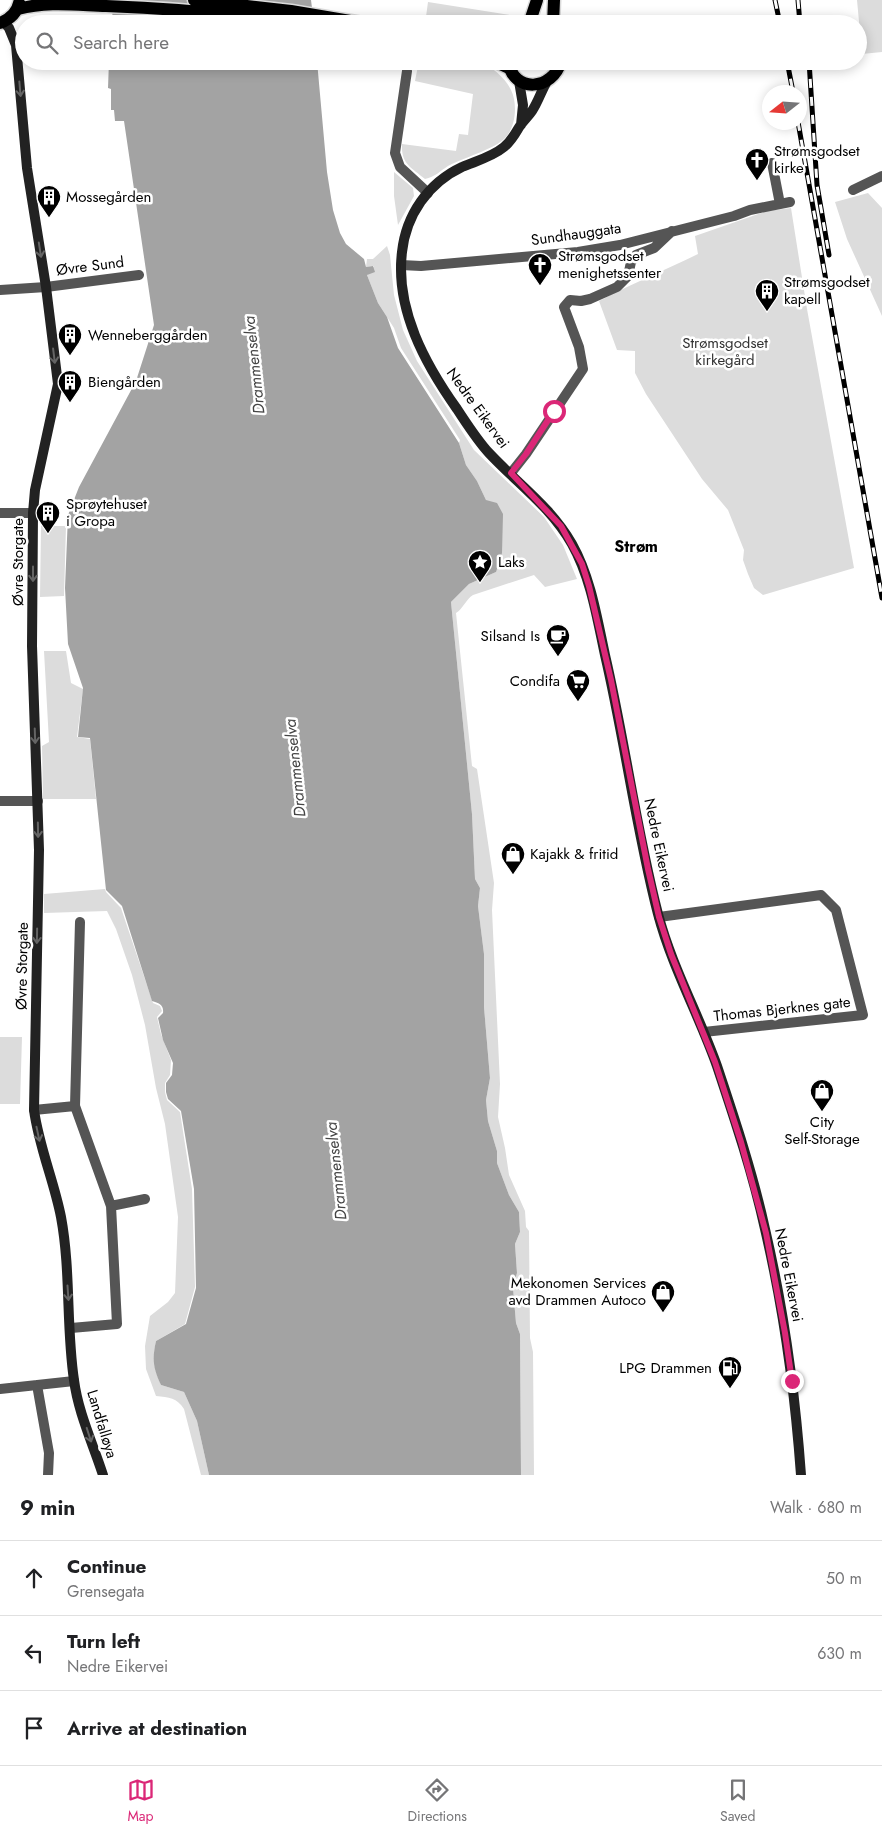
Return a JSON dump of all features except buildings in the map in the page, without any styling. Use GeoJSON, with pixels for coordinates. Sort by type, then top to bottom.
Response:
{"type":"FeatureCollection","features":[{"type":"Feature","properties":{"kind":"main road"},"geometry":{"type":"LineString","coordinates":[[194,0],[312,15]]}},
{"type":"Feature","properties":{"kind":"main road"},"geometry":{"type":"LineString","coordinates":[[532,15],[536,0]]}},
{"type":"Feature","properties":{"kind":"main road"},"geometry":{"type":"LineString","coordinates":[[553,15],[554,0]]}},
{"type":"Feature","properties":{"kind":"main road"},"geometry":{"type":"LineString","coordinates":[[2,22],[14,15],[19,5],[46,4],[201,12],[225,15]]}},
{"type":"Feature","properties":{"kind":"main road","name":"Øvre Storgate"},"geometry":{"type":"LineString","coordinates":[[2,22],[9,28],[15,43]]}},
{"type":"Feature","properties":{"kind":"main road","name":"Øvre Storgate"},"geometry":{"type":"LineString","coordinates":[[18,70],[27,168],[46,287],[58,384],[35,490],[33,513],[32,648],[38,801],[34,1110],[40,1144],[61,1216],[74,1381]]}},
{"type":"Feature","properties":{"kind":"main road"},"geometry":{"type":"LineString","coordinates":[[512,70],[520,81],[523,105],[520,125]]}},
{"type":"Feature","properties":{"kind":"main road"},"geometry":{"type":"LineString","coordinates":[[520,81],[535,85],[546,83],[559,70]]}},
{"type":"Feature","properties":{"kind":"main road","name":"Nedre Eikervei"},"geometry":{"type":"LineString","coordinates":[[546,83],[532,112],[504,148],[453,172],[439,181],[419,203],[409,222],[404,240],[401,265],[405,298],[412,328],[431,369],[470,428],[489,452],[561,526],[582,564],[592,596],[611,680],[659,917],[671,954],[704,1032],[741,1142],[766,1233],[792,1381],[800,1475]]}},
{"type":"Feature","properties":{"kind":"main road","name":"Landfalløya"},"geometry":{"type":"LineString","coordinates":[[74,1381],[83,1416],[103,1475]]}},
{"type":"Feature","properties":{"kind":"street"},"geometry":{"type":"LineString","coordinates":[[407,71],[395,153],[400,166],[428,193]]}},
{"type":"Feature","properties":{"kind":"street","name":"Sundhauggata"},"geometry":{"type":"LineString","coordinates":[[401,265],[421,266],[578,252],[620,245],[734,216],[750,210],[785,203],[772,163]]}},
{"type":"Feature","properties":{"kind":"street"},"geometry":{"type":"LineString","coordinates":[[854,190],[882,176]]}},
{"type":"Feature","properties":{"kind":"street"},"geometry":{"type":"LineString","coordinates":[[511,473],[584,369],[579,347],[564,308],[566,304],[570,300],[590,299],[617,287],[628,276],[631,262],[636,256],[654,248],[673,230]]}},
{"type":"Feature","properties":{"kind":"street","name":"Øvre Sund"},"geometry":{"type":"LineString","coordinates":[[0,290],[46,287],[139,275]]}},
{"type":"Feature","properties":{"kind":"street"},"geometry":{"type":"LineString","coordinates":[[0,513],[33,513]]}},
{"type":"Feature","properties":{"kind":"street"},"geometry":{"type":"LineString","coordinates":[[0,801],[38,801]]}},
{"type":"Feature","properties":{"kind":"street","name":"Thomas Bjerknes gate"},"geometry":{"type":"LineString","coordinates":[[659,917],[821,895],[836,910],[863,1016],[704,1032]]}},
{"type":"Feature","properties":{"kind":"street"},"geometry":{"type":"LineString","coordinates":[[71,1328],[118,1324],[111,1206],[75,1106],[80,922]]}},
{"type":"Feature","properties":{"kind":"street"},"geometry":{"type":"LineString","coordinates":[[34,1110],[75,1106]]}},
{"type":"Feature","properties":{"kind":"street"},"geometry":{"type":"LineString","coordinates":[[111,1206],[145,1199]]}},
{"type":"Feature","properties":{"kind":"street"},"geometry":{"type":"LineString","coordinates":[[0,1389],[74,1381]]}},
{"type":"Feature","properties":{"kind":"street"},"geometry":{"type":"LineString","coordinates":[[37,1385],[49,1453],[48,1475]]}},
{"type":"Feature","properties":{"kind":"green space"},"geometry":{"type":"Polygon","coordinates":[[[857,0],[882,0],[882,52],[867,54],[867,15],[858,15],[857,0]]]}},
{"type":"Feature","properties":{"kind":"green space"},"geometry":{"type":"Polygon","coordinates":[[[428,2],[509,15],[426,15],[428,2]]]}},
{"type":"Feature","properties":{"kind":"green space"},"geometry":{"type":"Polygon","coordinates":[[[417,70],[493,70],[509,86],[515,102],[511,130],[498,144],[448,166],[425,179],[405,161],[402,144],[456,151],[459,134],[468,135],[473,94],[415,81],[417,70]]]}},
{"type":"Feature","properties":{"kind":"green space"},"geometry":{"type":"Polygon","coordinates":[[[394,172],[413,188],[414,196],[398,225],[394,196],[394,172]]]}},
{"type":"Feature","properties":{"kind":"green space"},"geometry":{"type":"Polygon","coordinates":[[[868,193],[882,208],[882,316],[847,239],[835,202],[868,193]]]}},
{"type":"Feature","properties":{"kind":"green space","name":"Strømsgodset kirkegård"},"geometry":{"type":"Polygon","coordinates":[[[791,208],[807,309],[854,568],[763,595],[754,588],[748,574],[743,560],[744,550],[728,510],[702,479],[646,394],[635,373],[635,351],[617,350],[599,301],[698,254],[695,236],[767,211],[791,208]]]}},
{"type":"Feature","properties":{"kind":"green space"},"geometry":{"type":"Polygon","coordinates":[[[387,246],[390,255],[394,295],[403,330],[417,361],[474,450],[544,517],[563,545],[577,579],[545,587],[534,575],[473,595],[456,613],[472,766],[477,769],[494,883],[492,910],[500,1084],[498,1117],[509,1175],[525,1211],[526,1227],[529,1231],[530,1338],[533,1352],[534,1475],[521,1475],[520,1334],[516,1323],[513,1288],[517,1273],[515,1244],[520,1232],[519,1212],[509,1195],[497,1163],[497,1151],[488,1121],[486,1100],[490,1078],[484,1007],[484,954],[478,906],[480,888],[475,879],[472,814],[451,602],[469,584],[496,572],[486,500],[477,481],[466,465],[459,443],[460,440],[401,348],[394,328],[378,303],[367,275],[374,266],[366,267],[367,259],[373,259],[387,246]]]}},
{"type":"Feature","properties":{"kind":"green space"},"geometry":{"type":"Polygon","coordinates":[[[41,526],[66,526],[64,596],[40,597],[41,526]]]}},
{"type":"Feature","properties":{"kind":"green space"},"geometry":{"type":"Polygon","coordinates":[[[44,651],[66,651],[71,683],[83,689],[77,737],[90,739],[96,799],[43,799],[42,746],[49,742],[44,651]]]}},
{"type":"Feature","properties":{"kind":"green space"},"geometry":{"type":"Polygon","coordinates":[[[105,889],[121,908],[153,1003],[160,1006],[162,1011],[157,1017],[171,1060],[170,1075],[165,1083],[165,1092],[167,1100],[180,1112],[192,1189],[195,1287],[185,1324],[156,1341],[154,1364],[161,1385],[184,1392],[197,1421],[209,1475],[201,1475],[184,1409],[178,1402],[172,1399],[156,1396],[146,1369],[145,1346],[150,1316],[168,1302],[175,1293],[178,1217],[165,1124],[156,1088],[145,1025],[132,975],[116,929],[107,911],[44,913],[44,894],[105,889]]]}},
{"type":"Feature","properties":{"kind":"green space"},"geometry":{"type":"Polygon","coordinates":[[[0,1037],[22,1037],[20,1104],[0,1104],[0,1037]]]}},
{"type":"Feature","properties":{"kind":"water"},"geometry":{"type":"Polygon","coordinates":[[[113,0],[311,0],[313,15],[112,15],[113,0]]]}},
{"type":"Feature","properties":{"kind":"water","name":"Drammenselva"},"geometry":{"type":"Polygon","coordinates":[[[109,70],[318,70],[327,172],[333,210],[340,233],[346,244],[364,259],[366,267],[373,266],[375,272],[367,275],[378,303],[387,317],[398,348],[459,443],[466,465],[477,481],[486,500],[497,503],[503,514],[502,553],[496,572],[469,584],[451,602],[472,814],[475,879],[480,888],[478,906],[484,954],[484,1007],[490,1078],[486,1100],[488,1121],[497,1151],[497,1163],[509,1195],[519,1212],[520,1232],[515,1244],[517,1273],[513,1288],[516,1323],[520,1334],[521,1475],[209,1475],[197,1421],[184,1392],[161,1385],[156,1373],[154,1353],[156,1341],[186,1324],[196,1288],[194,1189],[181,1111],[168,1099],[166,1092],[166,1083],[172,1075],[173,1063],[163,1040],[158,1018],[163,1013],[163,1008],[152,1001],[122,906],[106,890],[90,738],[78,737],[83,688],[68,644],[65,588],[68,515],[79,487],[136,381],[154,325],[124,121],[115,121],[114,110],[111,110],[111,89],[108,88],[109,70]]]}},
{"type":"Feature","properties":{"kind":"railway"},"geometry":{"type":"LineString","coordinates":[[775,0],[778,15]]}},
{"type":"Feature","properties":{"kind":"railway"},"geometry":{"type":"LineString","coordinates":[[798,0],[799,15]]}},
{"type":"Feature","properties":{"kind":"railway"},"geometry":{"type":"LineString","coordinates":[[789,70],[792,85]]}},
{"type":"Feature","properties":{"kind":"railway"},"geometry":{"type":"LineString","coordinates":[[810,70],[817,185],[829,255]]}},
{"type":"Feature","properties":{"kind":"railway"},"geometry":{"type":"LineString","coordinates":[[799,130],[882,598]]}},
{"type":"Feature","properties":{"kind":"place","name":"Strømsgodset kirke"},"geometry":{"type":"Point","coordinates":[757,181]}},
{"type":"Feature","properties":{"kind":"place","name":"Mossegården"},"geometry":{"type":"Point","coordinates":[49,218]}},
{"type":"Feature","properties":{"kind":"place","name":"Strømsgodset menighetssenter"},"geometry":{"type":"Point","coordinates":[540,286]}},
{"type":"Feature","properties":{"kind":"place","name":"Strømsgodset kapell"},"geometry":{"type":"Point","coordinates":[767,312]}},
{"type":"Feature","properties":{"kind":"place","name":"Wenneberggården"},"geometry":{"type":"Point","coordinates":[70,356]}},
{"type":"Feature","properties":{"kind":"place","name":"Biengården"},"geometry":{"type":"Point","coordinates":[70,403]}},
{"type":"Feature","properties":{"kind":"place","name":"Sprøytehuset i Gropa"},"geometry":{"type":"Point","coordinates":[48,534]}},
{"type":"Feature","properties":{"kind":"place","name":"Laks"},"geometry":{"type":"Point","coordinates":[480,583]}},
{"type":"Feature","properties":{"kind":"place","name":"Silsand Is"},"geometry":{"type":"Point","coordinates":[558,657]}},
{"type":"Feature","properties":{"kind":"place","name":"Condifa"},"geometry":{"type":"Point","coordinates":[578,702]}},
{"type":"Feature","properties":{"kind":"place","name":"Kajakk & fritid"},"geometry":{"type":"Point","coordinates":[513,875]}},
{"type":"Feature","properties":{"kind":"place","name":"City Self-Storage"},"geometry":{"type":"Point","coordinates":[822,1112]}},
{"type":"Feature","properties":{"kind":"place","name":"Mekonomen Services avd Drammen Autoco"},"geometry":{"type":"Point","coordinates":[663,1313]}},
{"type":"Feature","properties":{"kind":"place","name":"LPG Drammen"},"geometry":{"type":"Point","coordinates":[730,1389]}},
{"type":"Feature","properties":{"kind":"district","name":"Strøm"},"geometry":{"type":"Point","coordinates":[636,546]}},
{"type":"Feature","properties":{"kind":"route"},"geometry":{"type":"LineString","coordinates":[[554,411],[511,473],[561,526],[582,564],[589,586],[611,680],[659,917],[671,954],[715,1062],[761,1211],[785,1333],[792,1381]]}}]}
